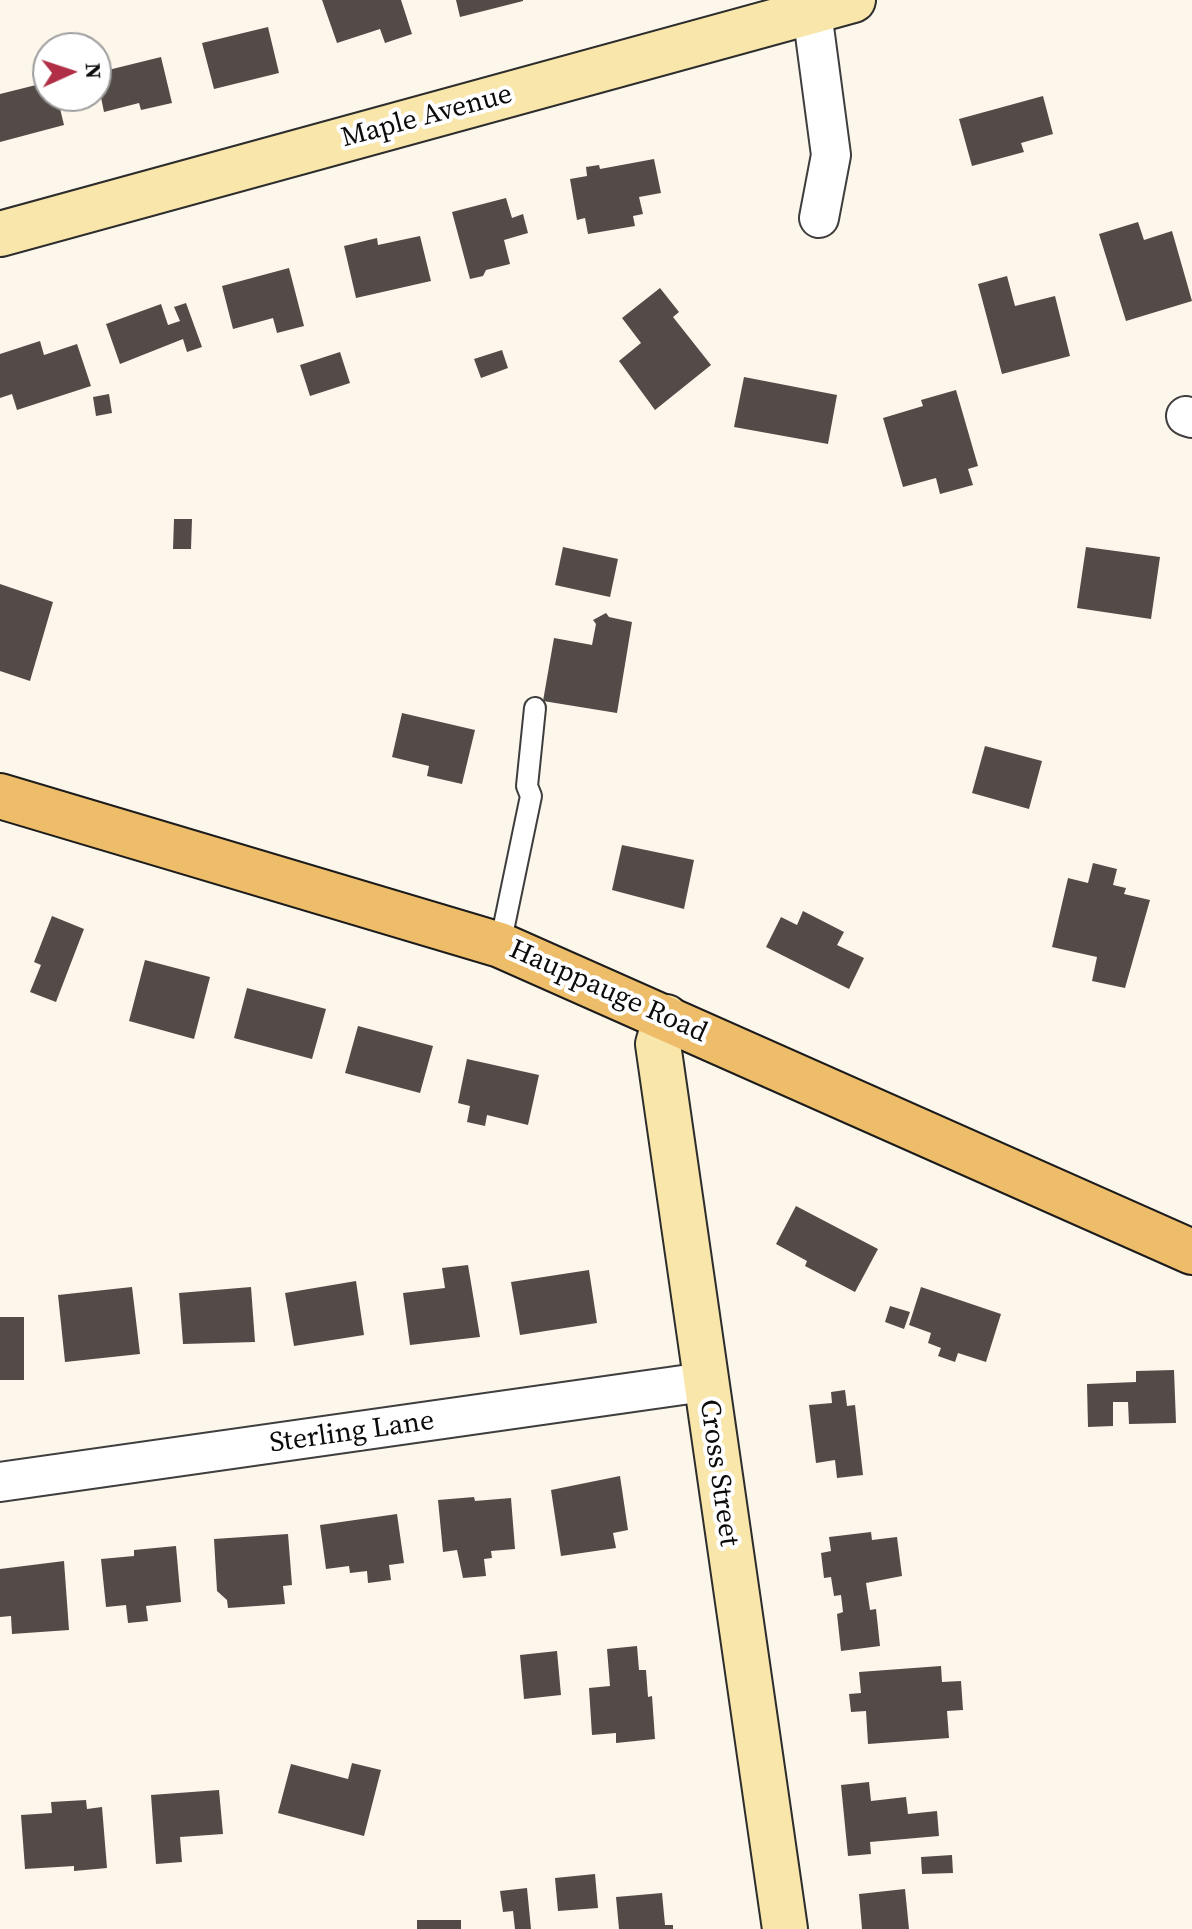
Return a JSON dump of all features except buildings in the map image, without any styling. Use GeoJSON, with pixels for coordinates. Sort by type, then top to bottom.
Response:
{"type":"FeatureCollection","features":[{"type":"Feature","properties":{"kind":"main road","name":"Hauppauge Road"},"geometry":{"type":"LineString","coordinates":[[0,796],[500,945],[1192,1252]]}},
{"type":"Feature","properties":{"kind":"street","name":"Maple Avenue"},"geometry":{"type":"LineString","coordinates":[[0,234],[811,6],[853,0]]}},
{"type":"Feature","properties":{"kind":"street"},"geometry":{"type":"LineString","coordinates":[[811,6],[831,155],[819,218]]}},
{"type":"Feature","properties":{"kind":"street","name":"Cross Street"},"geometry":{"type":"LineString","coordinates":[[666,1017],[658,1044],[704,1382],[785,1929]]}},
{"type":"Feature","properties":{"kind":"street","name":"Sterling Lane"},"geometry":{"type":"LineString","coordinates":[[0,1482],[704,1382]]}},
{"type":"Feature","properties":{"kind":"lane"},"geometry":{"type":"LineString","coordinates":[[500,945],[531,796],[527,786],[535,708]]}}]}
